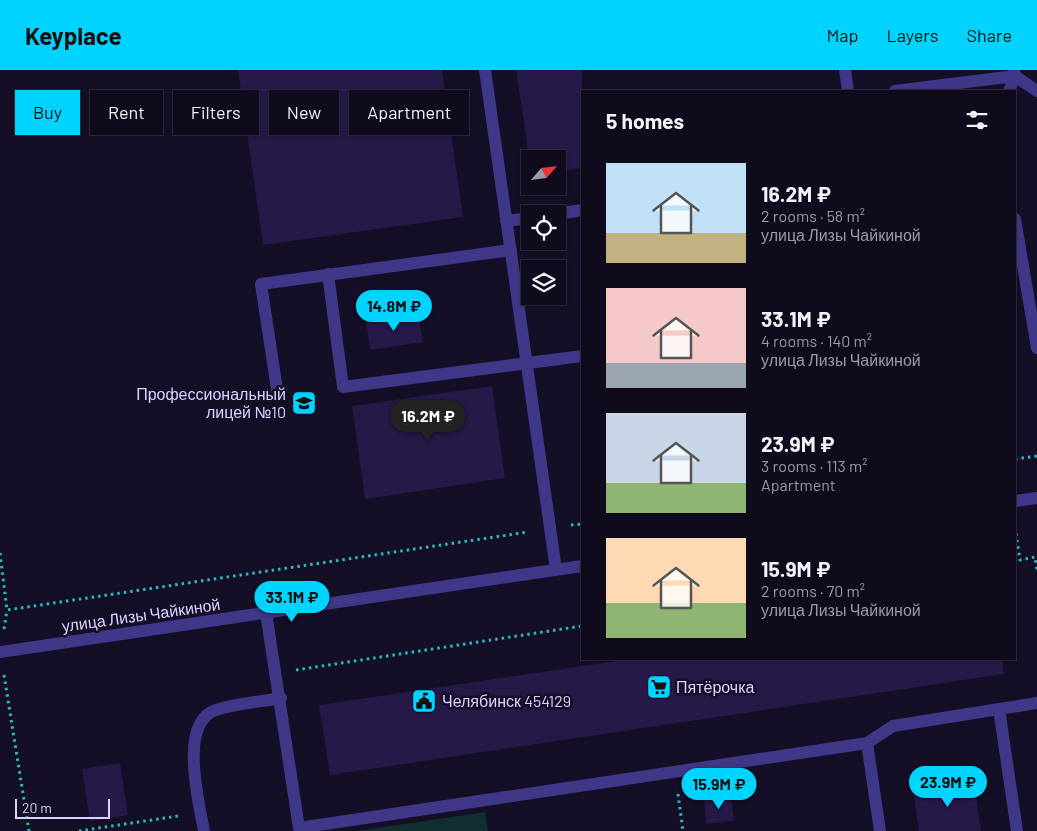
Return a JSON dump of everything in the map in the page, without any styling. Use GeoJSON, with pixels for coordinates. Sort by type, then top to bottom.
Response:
{"type":"FeatureCollection","features":[{"type":"Feature","properties":{"kind":"street"},"geometry":{"type":"LineString","coordinates":[[485,70],[556,570]]}},
{"type":"Feature","properties":{"kind":"street"},"geometry":{"type":"LineString","coordinates":[[845,70],[848,90]]}},
{"type":"Feature","properties":{"kind":"street"},"geometry":{"type":"LineString","coordinates":[[902,90],[1014,73],[1037,91]]}},
{"type":"Feature","properties":{"kind":"street"},"geometry":{"type":"LineString","coordinates":[[1009,90],[1014,73]]}},
{"type":"Feature","properties":{"kind":"street"},"geometry":{"type":"LineString","coordinates":[[566,213],[581,210]]}},
{"type":"Feature","properties":{"kind":"street"},"geometry":{"type":"LineString","coordinates":[[506,221],[521,219]]}},
{"type":"Feature","properties":{"kind":"street"},"geometry":{"type":"LineString","coordinates":[[1016,225],[1037,348]]}},
{"type":"Feature","properties":{"kind":"street"},"geometry":{"type":"LineString","coordinates":[[278,396],[261,284],[511,250]]}},
{"type":"Feature","properties":{"kind":"street"},"geometry":{"type":"LineString","coordinates":[[328,274],[343,387],[581,356]]}},
{"type":"Feature","properties":{"kind":"street"},"geometry":{"type":"LineString","coordinates":[[1016,501],[1037,498]]}},
{"type":"Feature","properties":{"kind":"street","name":"улица Лизы Чайкиной"},"geometry":{"type":"LineString","coordinates":[[0,652],[581,566]]}},
{"type":"Feature","properties":{"kind":"street"},"geometry":{"type":"LineString","coordinates":[[266,613],[281,698],[296,830],[674,770],[867,743],[893,726],[1037,703]]}},
{"type":"Feature","properties":{"kind":"street"},"geometry":{"type":"LineString","coordinates":[[204,831],[195,772],[194,743],[201,723],[214,710],[281,698]]}},
{"type":"Feature","properties":{"kind":"street"},"geometry":{"type":"LineString","coordinates":[[999,709],[1017,831]]}},
{"type":"Feature","properties":{"kind":"street"},"geometry":{"type":"LineString","coordinates":[[867,743],[880,831]]}},
{"type":"Feature","properties":{"kind":"path"},"geometry":{"type":"LineString","coordinates":[[1016,459],[1037,456]]}},
{"type":"Feature","properties":{"kind":"path"},"geometry":{"type":"LineString","coordinates":[[7,610],[581,524]]}},
{"type":"Feature","properties":{"kind":"path"},"geometry":{"type":"LineString","coordinates":[[1016,534],[1020,560]]}},
{"type":"Feature","properties":{"kind":"path"},"geometry":{"type":"LineString","coordinates":[[0,552],[7,610],[0,652],[29,831]]}},
{"type":"Feature","properties":{"kind":"path"},"geometry":{"type":"LineString","coordinates":[[1016,561],[1036,557],[1037,571]]}},
{"type":"Feature","properties":{"kind":"path"},"geometry":{"type":"LineString","coordinates":[[276,673],[581,626]]}},
{"type":"Feature","properties":{"kind":"path"},"geometry":{"type":"LineString","coordinates":[[674,770],[683,831]]}},
{"type":"Feature","properties":{"kind":"path"},"geometry":{"type":"LineString","coordinates":[[79,831],[201,813]]}},
{"type":"Feature","properties":{"kind":"green space"},"geometry":{"type":"Polygon","coordinates":[[[485,812],[488,831],[357,831],[485,812]]]}},
{"type":"Feature","properties":{"kind":"building"},"geometry":{"type":"Polygon","coordinates":[[[238,70],[442,70],[445,90],[349,90],[349,135],[451,135],[463,217],[263,245],[247,135],[259,135],[259,90],[241,90],[238,70]]]}},
{"type":"Feature","properties":{"kind":"building"},"geometry":{"type":"Polygon","coordinates":[[[516,70],[582,70],[581,168],[566,171],[566,150],[528,150],[516,70]]]}},
{"type":"Feature","properties":{"kind":"building"},"geometry":{"type":"Polygon","coordinates":[[[418,314],[423,342],[370,350],[366,321],[418,314]]]}},
{"type":"Feature","properties":{"kind":"building"},"geometry":{"type":"Polygon","coordinates":[[[492,386],[505,478],[365,499],[352,406],[492,386]]]}},
{"type":"Feature","properties":{"kind":"building"},"geometry":{"type":"Polygon","coordinates":[[[623,660],[1002,660],[1004,674],[330,775],[319,705],[623,660]]]}},
{"type":"Feature","properties":{"kind":"building"},"geometry":{"type":"Polygon","coordinates":[[[120,763],[128,815],[90,821],[82,769],[120,763]]]}},
{"type":"Feature","properties":{"kind":"building"},"geometry":{"type":"Polygon","coordinates":[[[974,781],[981,831],[919,831],[913,790],[974,781]]]}},
{"type":"Feature","properties":{"kind":"building"},"geometry":{"type":"Polygon","coordinates":[[[731,796],[734,821],[706,824],[704,800],[731,796]]]}},
{"type":"Feature","properties":{"kind":"place","name":"Профессиональный лицей №10"},"geometry":{"type":"Point","coordinates":[304,403]}},
{"type":"Feature","properties":{"kind":"place","name":"Пятёрочка"},"geometry":{"type":"Point","coordinates":[659,687]}},
{"type":"Feature","properties":{"kind":"place","name":"Челябинск 454129"},"geometry":{"type":"Point","coordinates":[424,701]}}]}
